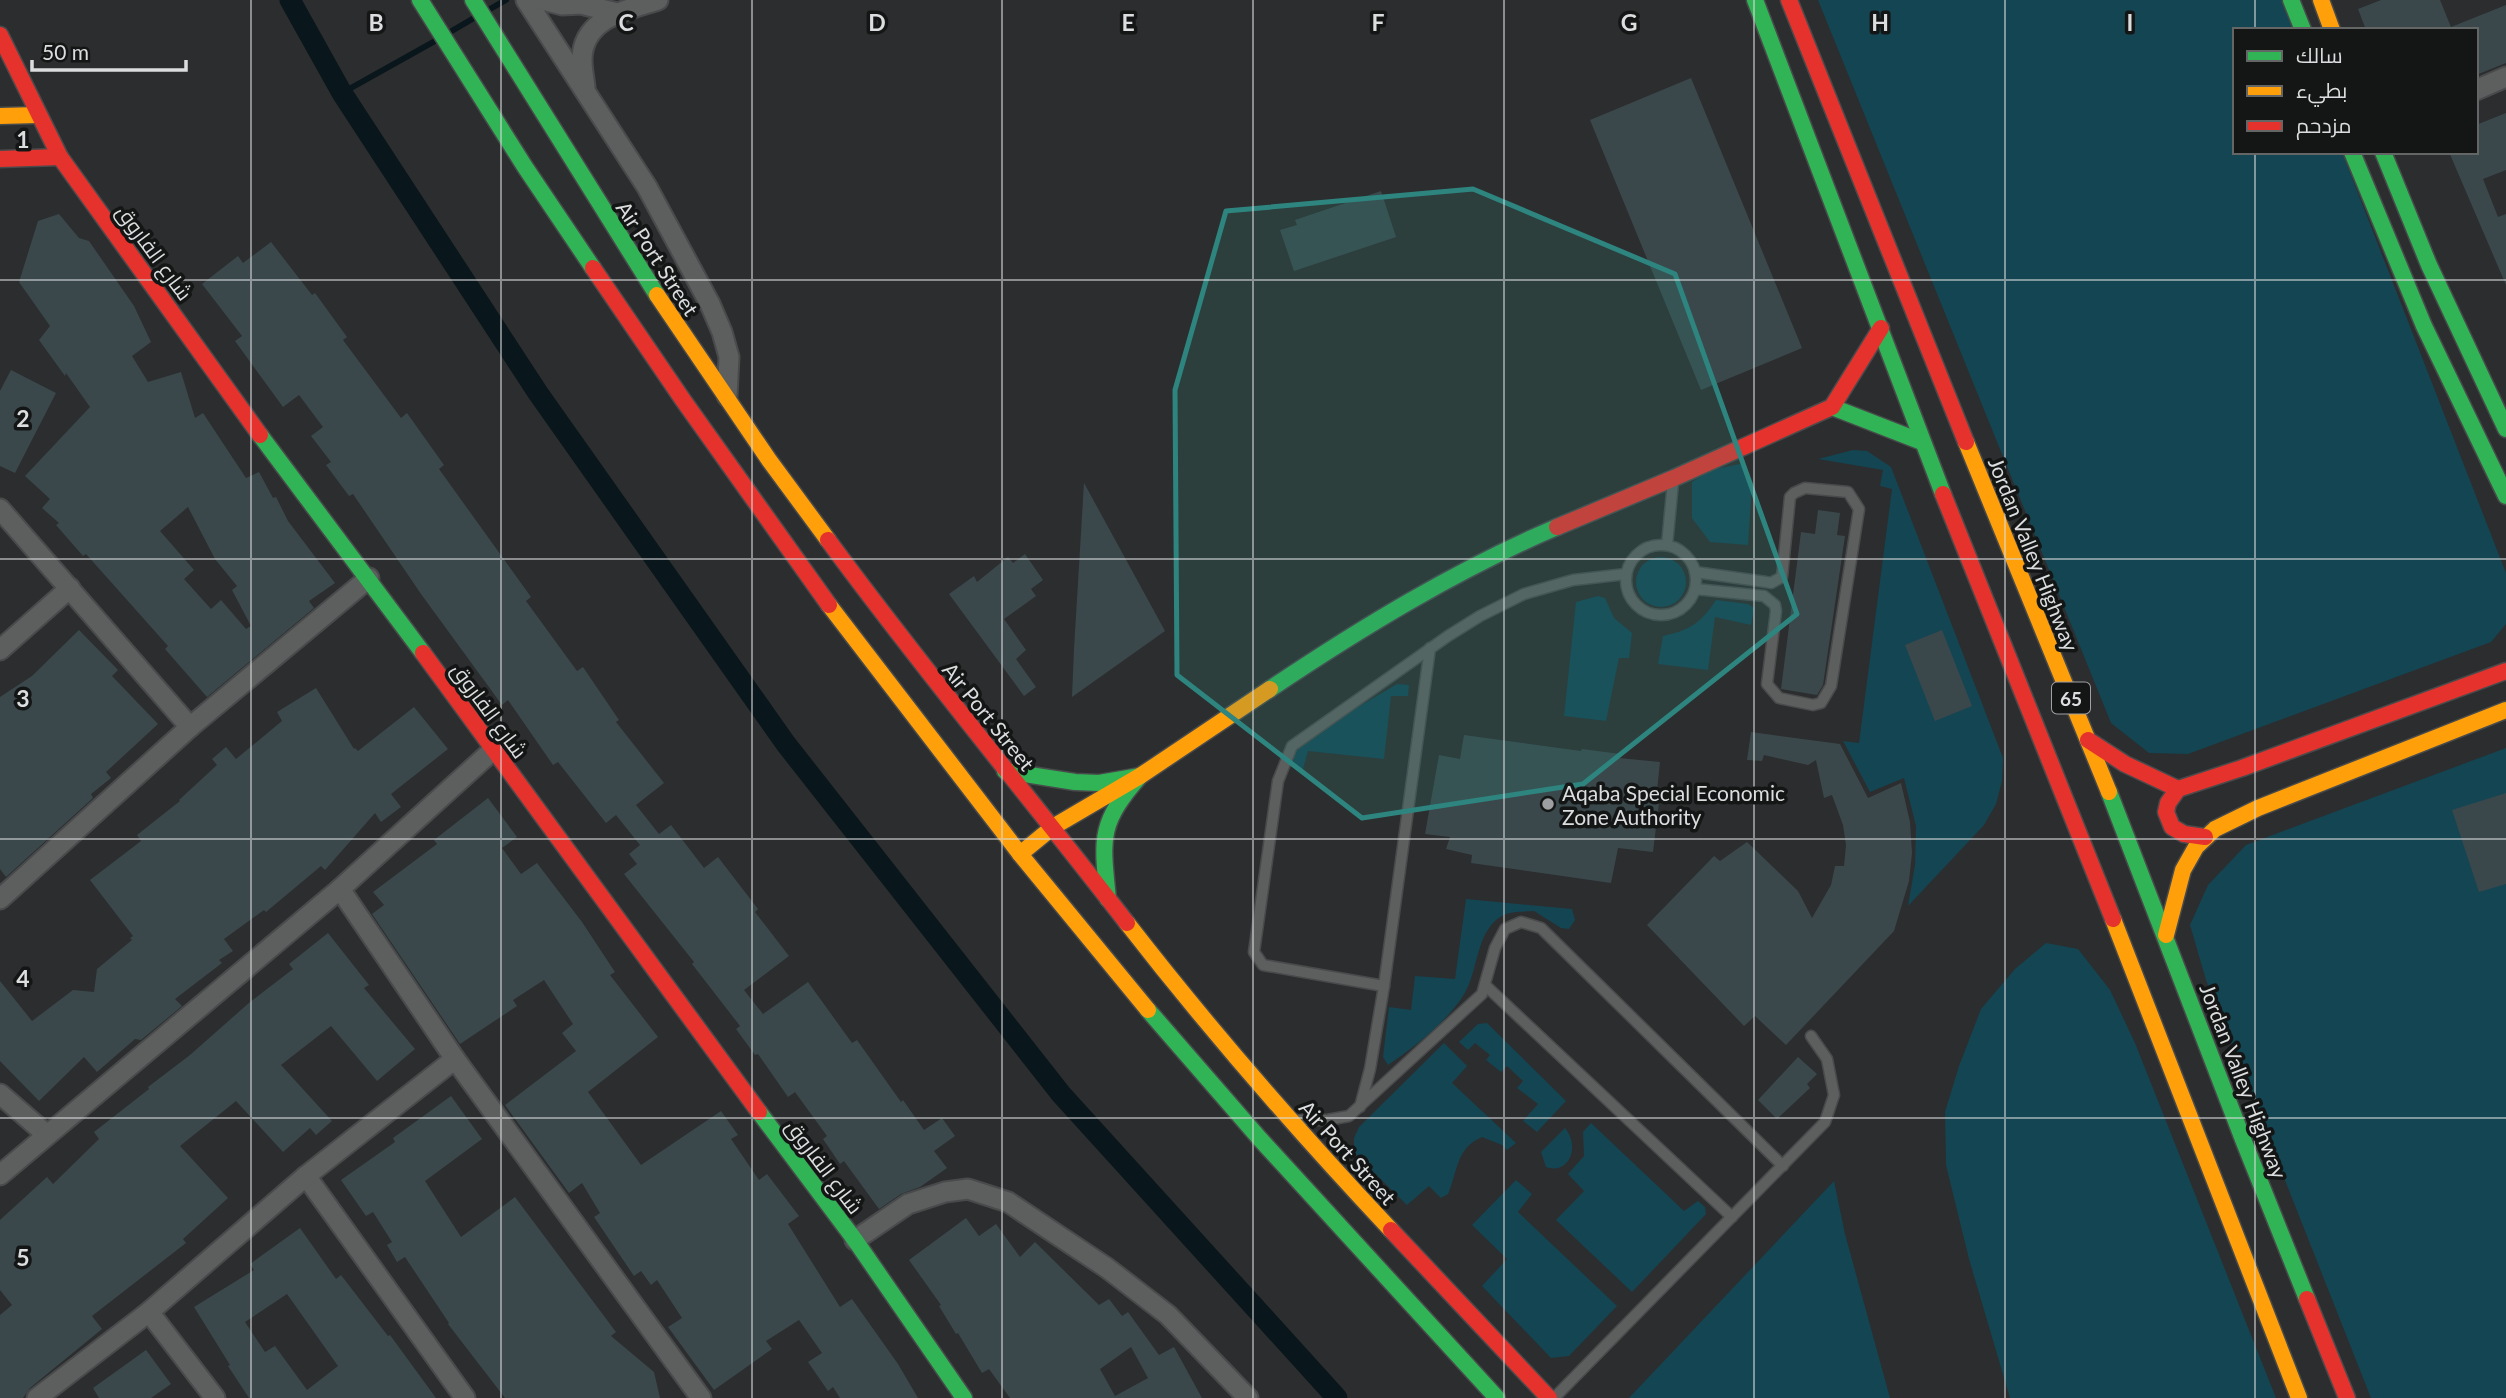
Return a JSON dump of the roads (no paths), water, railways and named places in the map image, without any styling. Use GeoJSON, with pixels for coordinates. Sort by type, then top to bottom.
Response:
{"type":"FeatureCollection","features":[{"type":"Feature","properties":{"kind":"main road"},"geometry":{"type":"LineString","coordinates":[[420,0],[524,167],[683,400],[833,610],[1020,854],[1251,1129],[1497,1398]]}},
{"type":"Feature","properties":{"kind":"main road","name":"Air Port Street"},"geometry":{"type":"LineString","coordinates":[[473,0],[600,208],[726,397],[901,639],[1005,771],[1053,827],[1191,1006],[1290,1121],[1552,1398]]}},
{"type":"Feature","properties":{"kind":"main road","name":"65"},"geometry":{"type":"LineString","coordinates":[[1755,0],[1922,442],[2050,757],[2100,857],[2298,1398]]}},
{"type":"Feature","properties":{"kind":"main road","name":"Jordan Valley Highway"},"geometry":{"type":"LineString","coordinates":[[1789,0],[1932,359],[2131,844],[2244,1142],[2347,1398]]}},
{"type":"Feature","properties":{"kind":"main road"},"geometry":{"type":"LineString","coordinates":[[2291,0],[2302,28]]}},
{"type":"Feature","properties":{"kind":"main road"},"geometry":{"type":"LineString","coordinates":[[2321,0],[2331,28]]}},
{"type":"Feature","properties":{"kind":"main road","name":"شارع الفاروق"},"geometry":{"type":"LineString","coordinates":[[0,34],[61,157],[297,486],[369,578],[493,751],[855,1240],[964,1398]]}},
{"type":"Feature","properties":{"kind":"main road"},"geometry":{"type":"LineString","coordinates":[[0,117],[38,115]]}},
{"type":"Feature","properties":{"kind":"main road"},"geometry":{"type":"LineString","coordinates":[[2352,154],[2424,326],[2506,496]]}},
{"type":"Feature","properties":{"kind":"main road"},"geometry":{"type":"LineString","coordinates":[[2384,154],[2429,265],[2506,429]]}},
{"type":"Feature","properties":{"kind":"main road"},"geometry":{"type":"LineString","coordinates":[[0,159],[61,157]]}},
{"type":"Feature","properties":{"kind":"main road"},"geometry":{"type":"LineString","coordinates":[[1020,854],[1053,827],[1140,776],[1341,640],[1456,576],[1524,541],[1832,407],[1881,328]]}},
{"type":"Feature","properties":{"kind":"main road"},"geometry":{"type":"LineString","coordinates":[[1832,407],[1922,442]]}},
{"type":"Feature","properties":{"kind":"main road"},"geometry":{"type":"LineString","coordinates":[[2205,837],[2191,836],[2172,828],[2166,811],[2178,789],[2506,671]]}},
{"type":"Feature","properties":{"kind":"main road"},"geometry":{"type":"LineString","coordinates":[[2166,935],[2179,879],[2193,852],[2205,837],[2223,825],[2425,740],[2506,710]]}},
{"type":"Feature","properties":{"kind":"main road"},"geometry":{"type":"LineString","coordinates":[[2088,740],[2125,764],[2178,789]]}},
{"type":"Feature","properties":{"kind":"main road"},"geometry":{"type":"LineString","coordinates":[[1005,771],[1099,783],[1140,776]]}},
{"type":"Feature","properties":{"kind":"main road"},"geometry":{"type":"LineString","coordinates":[[1108,899],[1105,852],[1108,823],[1118,802],[1140,776]]}},
{"type":"Feature","properties":{"kind":"main road"},"geometry":{"type":"LineString","coordinates":[[2100,857],[2131,844]]}},
{"type":"Feature","properties":{"kind":"street"},"geometry":{"type":"LineString","coordinates":[[526,0],[647,187],[710,304],[729,357],[726,397]]}},
{"type":"Feature","properties":{"kind":"street"},"geometry":{"type":"LineString","coordinates":[[543,0],[562,5],[581,4],[617,13]]}},
{"type":"Feature","properties":{"kind":"street"},"geometry":{"type":"LineString","coordinates":[[585,92],[582,57],[586,41],[599,22],[617,13],[658,0]]}},
{"type":"Feature","properties":{"kind":"street"},"geometry":{"type":"LineString","coordinates":[[2478,89],[2506,77]]}},
{"type":"Feature","properties":{"kind":"street"},"geometry":{"type":"LineString","coordinates":[[0,509],[190,727]]}},
{"type":"Feature","properties":{"kind":"street"},"geometry":{"type":"LineString","coordinates":[[0,899],[190,727],[369,578]]}},
{"type":"Feature","properties":{"kind":"street"},"geometry":{"type":"LineString","coordinates":[[0,650],[70,588]]}},
{"type":"Feature","properties":{"kind":"street"},"geometry":{"type":"LineString","coordinates":[[0,1175],[340,889],[493,751]]}},
{"type":"Feature","properties":{"kind":"street"},"geometry":{"type":"LineString","coordinates":[[340,889],[455,1059],[701,1398]]}},
{"type":"Feature","properties":{"kind":"street"},"geometry":{"type":"LineString","coordinates":[[37,1398],[149,1312],[306,1176],[455,1059]]}},
{"type":"Feature","properties":{"kind":"street"},"geometry":{"type":"LineString","coordinates":[[0,1094],[46,1134]]}},
{"type":"Feature","properties":{"kind":"street"},"geometry":{"type":"LineString","coordinates":[[306,1176],[465,1398]]}},
{"type":"Feature","properties":{"kind":"street"},"geometry":{"type":"LineString","coordinates":[[855,1240],[908,1204],[945,1192],[968,1189],[1008,1202],[1107,1268],[1168,1315],[1248,1398]]}},
{"type":"Feature","properties":{"kind":"street"},"geometry":{"type":"LineString","coordinates":[[149,1312],[215,1398]]}},
{"type":"Feature","properties":{"kind":"lane"},"geometry":{"type":"LineString","coordinates":[[1667,545],[1674,478]]}},
{"type":"Feature","properties":{"kind":"lane"},"geometry":{"type":"LineString","coordinates":[[1695,572],[1766,582],[1782,578],[1790,498],[1799,490],[1805,488],[1848,492],[1859,509],[1831,686],[1821,703],[1813,705],[1779,698],[1767,684],[1776,611],[1770,600],[1765,596],[1695,589]]}},
{"type":"Feature","properties":{"kind":"lane"},"geometry":{"type":"LineString","coordinates":[[1656,545],[1678,549],[1688,556],[1695,572],[1695,589],[1690,600],[1672,614],[1648,613],[1631,599],[1626,588],[1628,565],[1644,549],[1656,545]]}},
{"type":"Feature","properties":{"kind":"lane"},"geometry":{"type":"LineString","coordinates":[[1384,986],[1263,965],[1254,952],[1278,781],[1292,746],[1430,648],[1480,616],[1524,594],[1573,580],[1626,574]]}},
{"type":"Feature","properties":{"kind":"lane"},"geometry":{"type":"LineString","coordinates":[[1360,1107],[1370,1069],[1384,986],[1430,648]]}},
{"type":"Feature","properties":{"kind":"lane"},"geometry":{"type":"LineString","coordinates":[[1290,1121],[1349,1116],[1360,1107],[1482,994],[1496,948],[1505,929],[1521,922],[1541,928],[1783,1166]]}},
{"type":"Feature","properties":{"kind":"lane"},"geometry":{"type":"LineString","coordinates":[[1485,985],[1732,1217]]}},
{"type":"Feature","properties":{"kind":"lane"},"geometry":{"type":"LineString","coordinates":[[1552,1398],[1825,1122],[1834,1095],[1827,1059],[1811,1036]]}},
{"type":"Feature","properties":{"kind":"waterway"},"geometry":{"type":"LineString","coordinates":[[290,0],[342,93],[538,393],[786,744],[1061,1094],[1337,1398]]}},
{"type":"Feature","properties":{"kind":"waterway"},"geometry":{"type":"LineString","coordinates":[[490,9],[506,0]]}},
{"type":"Feature","properties":{"kind":"waterway"},"geometry":{"type":"LineString","coordinates":[[450,32],[474,18]]}},
{"type":"Feature","properties":{"kind":"waterway"},"geometry":{"type":"LineString","coordinates":[[342,93],[435,41]]}},
{"type":"Feature","properties":{"kind":"place","name":"Aqaba Special Economic Zone Authority"},"geometry":{"type":"Point","coordinates":[1548,804]}}]}
